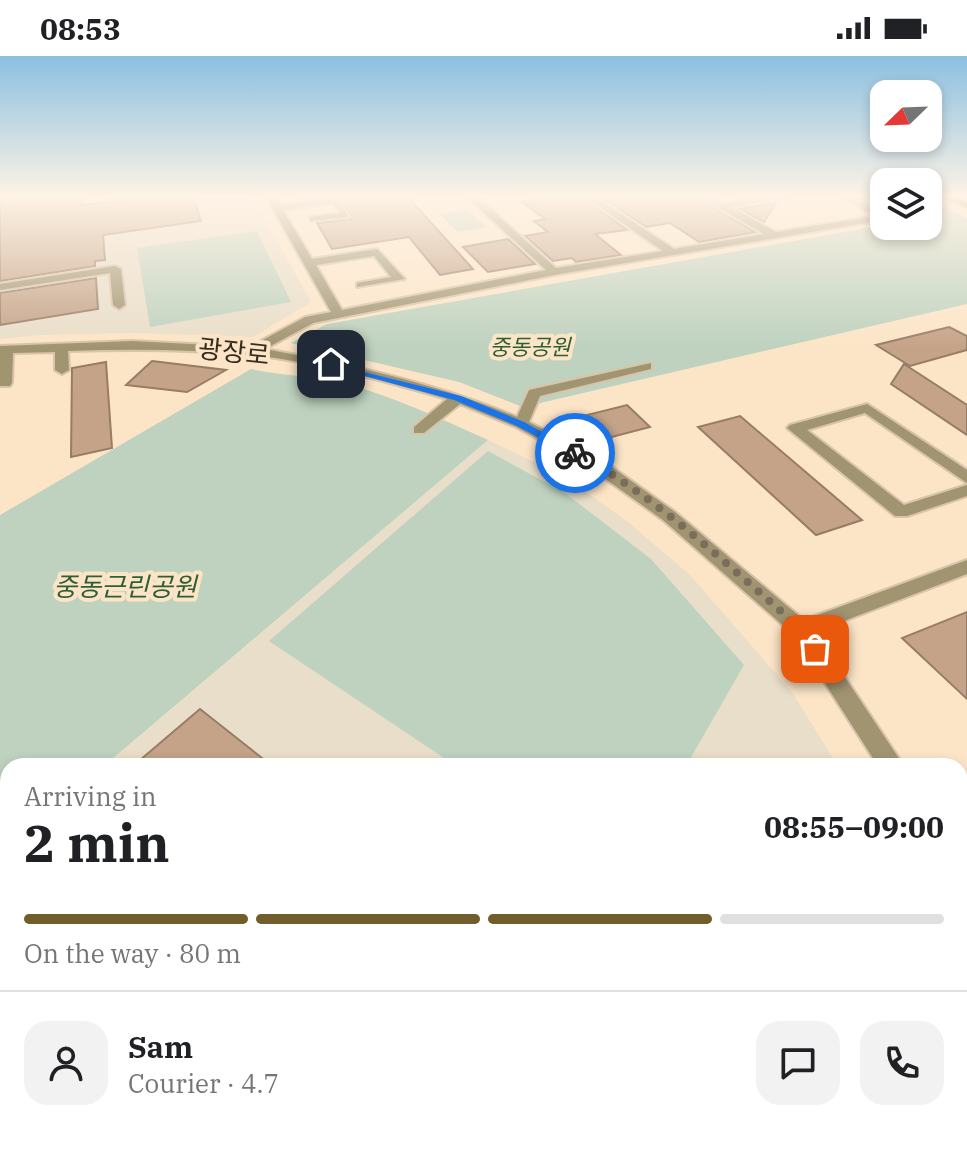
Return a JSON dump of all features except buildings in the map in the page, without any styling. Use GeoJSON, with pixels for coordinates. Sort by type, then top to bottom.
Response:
{"type":"FeatureCollection","features":[{"type":"Feature","properties":{"kind":"street"},"geometry":{"type":"LineString","coordinates":[[299,246],[339,315]]}},
{"type":"Feature","properties":{"kind":"street"},"geometry":{"type":"LineString","coordinates":[[526,246],[554,272]]}},
{"type":"Feature","properties":{"kind":"street"},"geometry":{"type":"LineString","coordinates":[[663,246],[672,252]]}},
{"type":"Feature","properties":{"kind":"street"},"geometry":{"type":"LineString","coordinates":[[252,351],[309,320],[705,246]]}},
{"type":"Feature","properties":{"kind":"street"},"geometry":{"type":"LineString","coordinates":[[309,263],[377,252],[399,279],[361,285]]}},
{"type":"Feature","properties":{"kind":"street"},"geometry":{"type":"LineString","coordinates":[[0,287],[115,269],[119,305]]}},
{"type":"Feature","properties":{"kind":"street","name":"광장로"},"geometry":{"type":"LineString","coordinates":[[4,350],[178,346],[252,351],[358,370],[458,398],[521,424],[599,466],[669,516],[801,629],[887,758]]}},
{"type":"Feature","properties":{"kind":"street"},"geometry":{"type":"LineString","coordinates":[[61,347],[62,370]]}},
{"type":"Feature","properties":{"kind":"street"},"geometry":{"type":"LineString","coordinates":[[4,350],[5,383]]}},
{"type":"Feature","properties":{"kind":"street"},"geometry":{"type":"LineString","coordinates":[[521,424],[534,393],[646,366]]}},
{"type":"Feature","properties":{"kind":"street"},"geometry":{"type":"LineString","coordinates":[[419,430],[458,398]]}},
{"type":"Feature","properties":{"kind":"street"},"geometry":{"type":"LineString","coordinates":[[967,478],[867,408],[795,428],[901,512],[967,490]]}},
{"type":"Feature","properties":{"kind":"street"},"geometry":{"type":"LineString","coordinates":[[801,629],[967,567]]}},
{"type":"Feature","properties":{"kind":"shaded area"},"geometry":{"type":"Polygon","coordinates":[[[0,246],[280,246],[311,302],[253,337],[135,333],[0,339],[0,246]]]}},
{"type":"Feature","properties":{"kind":"shaded area"},"geometry":{"type":"Polygon","coordinates":[[[488,440],[565,477],[628,522],[690,575],[791,691],[833,758],[114,758],[488,440]]]}},
{"type":"Feature","properties":{"kind":"green space"},"geometry":{"type":"Polygon","coordinates":[[[264,246],[291,302],[150,327],[137,248],[264,246]]]}},
{"type":"Feature","properties":{"kind":"green space","name":"중동공원"},"geometry":{"type":"Polygon","coordinates":[[[766,246],[967,246],[967,304],[523,407],[459,382],[291,343],[327,324],[766,246]]]}},
{"type":"Feature","properties":{"kind":"green space","name":"중동근린공원"},"geometry":{"type":"Polygon","coordinates":[[[251,369],[321,378],[362,388],[417,408],[488,440],[113,758],[0,758],[0,515],[251,369]]]}},
{"type":"Feature","properties":{"kind":"green space"},"geometry":{"type":"Polygon","coordinates":[[[488,451],[565,493],[651,559],[744,665],[691,758],[444,758],[269,641],[488,451]]]}},
{"type":"Feature","properties":{"kind":"way so far"},"geometry":{"type":"LineString","coordinates":[[575,453],[599,466],[694,535],[801,629],[815,649]]}},
{"type":"Feature","properties":{"kind":"route"},"geometry":{"type":"LineString","coordinates":[[331,364],[458,398],[521,424],[575,453]]}}]}
